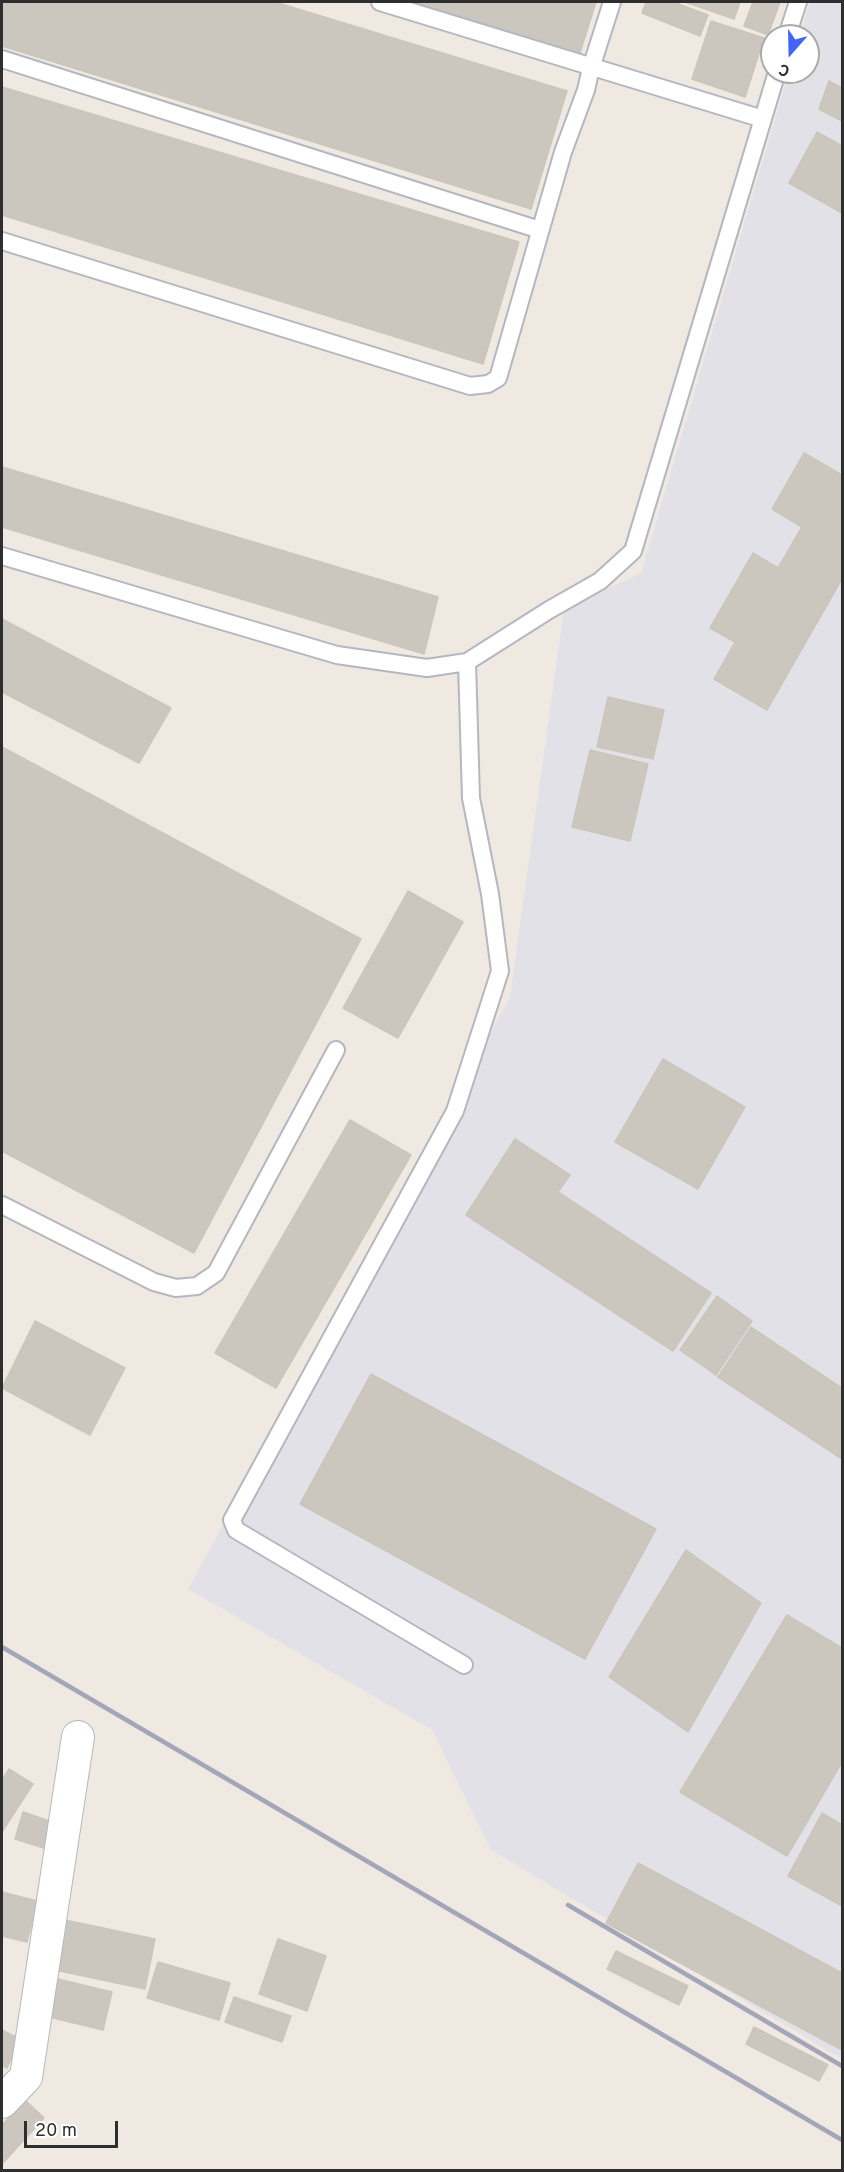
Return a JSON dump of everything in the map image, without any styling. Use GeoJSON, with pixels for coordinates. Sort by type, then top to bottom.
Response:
{"type":"FeatureCollection","features":[{"type":"Feature","properties":{"kind":"street"},"geometry":{"type":"LineString","coordinates":[[2,2102],[26,2077],[78,1737]]}},
{"type":"Feature","properties":{"kind":"lane"},"geometry":{"type":"LineString","coordinates":[[380,2],[763,119]]}},
{"type":"Feature","properties":{"kind":"lane"},"geometry":{"type":"LineString","coordinates":[[2,240],[470,386],[488,384],[498,378],[563,152],[586,90],[612,2]]}},
{"type":"Feature","properties":{"kind":"lane"},"geometry":{"type":"LineString","coordinates":[[792,24],[798,2]]}},
{"type":"Feature","properties":{"kind":"lane"},"geometry":{"type":"LineString","coordinates":[[2,59],[540,230]]}},
{"type":"Feature","properties":{"kind":"lane"},"geometry":{"type":"LineString","coordinates":[[2,556],[337,655],[427,668],[467,662],[600,581],[633,551],[773,84]]}},
{"type":"Feature","properties":{"kind":"lane"},"geometry":{"type":"LineString","coordinates":[[464,1665],[236,1530],[232,1520],[455,1111],[500,971],[490,894],[471,798],[467,662]]}},
{"type":"Feature","properties":{"kind":"lane"},"geometry":{"type":"LineString","coordinates":[[2,1205],[154,1282],[176,1288],[197,1286],[216,1273],[336,1050]]}},
{"type":"Feature","properties":{"kind":"shaded area"},"geometry":{"type":"Polygon","coordinates":[[[810,2],[842,2],[842,2059],[491,1850],[432,1730],[188,1589],[510,997],[564,609],[641,573],[785,84],[820,84],[820,24],[804,24],[810,2]]]}},
{"type":"Feature","properties":{"kind":"building"},"geometry":{"type":"Polygon","coordinates":[[[2,2],[275,2],[567,91],[531,209],[2,46],[2,2]]]}},
{"type":"Feature","properties":{"kind":"building"},"geometry":{"type":"Polygon","coordinates":[[[407,2],[596,2],[579,56],[407,2]]]}},
{"type":"Feature","properties":{"kind":"building"},"geometry":{"type":"Polygon","coordinates":[[[646,2],[673,2],[708,15],[700,36],[642,13],[646,2]]]}},
{"type":"Feature","properties":{"kind":"building"},"geometry":{"type":"Polygon","coordinates":[[[685,2],[740,2],[734,19],[685,2]]]}},
{"type":"Feature","properties":{"kind":"building"},"geometry":{"type":"Polygon","coordinates":[[[753,2],[780,2],[772,24],[760,24],[760,32],[744,26],[753,2]]]}},
{"type":"Feature","properties":{"kind":"building"},"geometry":{"type":"Polygon","coordinates":[[[711,21],[760,37],[760,50],[745,97],[692,79],[711,21]]]}},
{"type":"Feature","properties":{"kind":"building"},"geometry":{"type":"Polygon","coordinates":[[[829,81],[842,88],[842,121],[819,109],[829,81]]]}},
{"type":"Feature","properties":{"kind":"building"},"geometry":{"type":"Polygon","coordinates":[[[2,87],[519,242],[483,364],[2,215],[2,87]]]}},
{"type":"Feature","properties":{"kind":"building"},"geometry":{"type":"Polygon","coordinates":[[[817,132],[842,146],[842,213],[789,183],[817,132]]]}},
{"type":"Feature","properties":{"kind":"building"},"geometry":{"type":"Polygon","coordinates":[[[804,453],[842,475],[842,579],[767,710],[714,679],[735,642],[710,628],[753,553],[778,568],[802,527],[772,509],[804,453]]]}},
{"type":"Feature","properties":{"kind":"building"},"geometry":{"type":"Polygon","coordinates":[[[2,467],[438,597],[424,654],[2,527],[2,467]]]}},
{"type":"Feature","properties":{"kind":"building"},"geometry":{"type":"Polygon","coordinates":[[[2,619],[171,708],[139,763],[2,692],[2,619]]]}},
{"type":"Feature","properties":{"kind":"building"},"geometry":{"type":"Polygon","coordinates":[[[608,697],[664,710],[653,759],[597,747],[608,697]]]}},
{"type":"Feature","properties":{"kind":"building"},"geometry":{"type":"Polygon","coordinates":[[[2,747],[361,939],[194,1253],[2,1151],[2,747]]]}},
{"type":"Feature","properties":{"kind":"building"},"geometry":{"type":"Polygon","coordinates":[[[590,750],[648,764],[630,841],[572,827],[590,750]]]}},
{"type":"Feature","properties":{"kind":"building"},"geometry":{"type":"Polygon","coordinates":[[[408,891],[463,922],[398,1038],[343,1008],[408,891]]]}},
{"type":"Feature","properties":{"kind":"building"},"geometry":{"type":"Polygon","coordinates":[[[663,1059],[745,1107],[698,1189],[615,1142],[663,1059]]]}},
{"type":"Feature","properties":{"kind":"building"},"geometry":{"type":"Polygon","coordinates":[[[350,1120],[411,1155],[276,1388],[215,1353],[350,1120]]]}},
{"type":"Feature","properties":{"kind":"building"},"geometry":{"type":"Polygon","coordinates":[[[515,1139],[570,1175],[558,1192],[711,1293],[673,1351],[466,1215],[515,1139]]]}},
{"type":"Feature","properties":{"kind":"building"},"geometry":{"type":"Polygon","coordinates":[[[717,1296],[752,1321],[716,1375],[680,1350],[717,1296]]]}},
{"type":"Feature","properties":{"kind":"building"},"geometry":{"type":"Polygon","coordinates":[[[35,1321],[125,1368],[90,1435],[2,1388],[35,1321]]]}},
{"type":"Feature","properties":{"kind":"building"},"geometry":{"type":"Polygon","coordinates":[[[751,1327],[842,1388],[842,1459],[718,1377],[751,1327]]]}},
{"type":"Feature","properties":{"kind":"building"},"geometry":{"type":"Polygon","coordinates":[[[371,1374],[656,1529],[585,1659],[300,1504],[371,1374]]]}},
{"type":"Feature","properties":{"kind":"building"},"geometry":{"type":"Polygon","coordinates":[[[686,1550],[761,1603],[688,1732],[609,1677],[686,1550]]]}},
{"type":"Feature","properties":{"kind":"building"},"geometry":{"type":"Polygon","coordinates":[[[787,1615],[842,1648],[842,1762],[787,1856],[680,1792],[787,1615]]]}},
{"type":"Feature","properties":{"kind":"building"},"geometry":{"type":"Polygon","coordinates":[[[9,1769],[33,1784],[2,1832],[2,1780],[9,1769]]]}},
{"type":"Feature","properties":{"kind":"building"},"geometry":{"type":"Polygon","coordinates":[[[23,1812],[55,1823],[47,1849],[15,1839],[23,1812]]]}},
{"type":"Feature","properties":{"kind":"building"},"geometry":{"type":"Polygon","coordinates":[[[822,1813],[842,1825],[842,1906],[788,1876],[822,1813]]]}},
{"type":"Feature","properties":{"kind":"building"},"geometry":{"type":"Polygon","coordinates":[[[638,1863],[842,1973],[842,2050],[606,1923],[638,1863]]]}},
{"type":"Feature","properties":{"kind":"building"},"geometry":{"type":"Polygon","coordinates":[[[2,1892],[37,1901],[27,1942],[2,1936],[2,1892]]]}},
{"type":"Feature","properties":{"kind":"building"},"geometry":{"type":"Polygon","coordinates":[[[65,1920],[155,1939],[145,1989],[55,1970],[65,1920]]]}},
{"type":"Feature","properties":{"kind":"building"},"geometry":{"type":"Polygon","coordinates":[[[278,1939],[326,1956],[307,2011],[259,1994],[278,1939]]]}},
{"type":"Feature","properties":{"kind":"building"},"geometry":{"type":"Polygon","coordinates":[[[616,1951],[688,1986],[679,2005],[607,1969],[616,1951]]]}},
{"type":"Feature","properties":{"kind":"building"},"geometry":{"type":"Polygon","coordinates":[[[158,1962],[230,1983],[219,2020],[147,1998],[158,1962]]]}},
{"type":"Feature","properties":{"kind":"building"},"geometry":{"type":"Polygon","coordinates":[[[58,1979],[112,1992],[103,2030],[49,2017],[58,1979]]]}},
{"type":"Feature","properties":{"kind":"building"},"geometry":{"type":"Polygon","coordinates":[[[234,1997],[291,2016],[282,2042],[225,2022],[234,1997]]]}},
{"type":"Feature","properties":{"kind":"building"},"geometry":{"type":"Polygon","coordinates":[[[754,2027],[828,2065],[819,2081],[746,2044],[754,2027]]]}},
{"type":"Feature","properties":{"kind":"building"},"geometry":{"type":"Polygon","coordinates":[[[2,2030],[20,2039],[7,2068],[2,2065],[2,2030]]]}},
{"type":"Feature","properties":{"kind":"building"},"geometry":{"type":"Polygon","coordinates":[[[25,2100],[44,2118],[2,2164],[2,2125],[25,2100]]]}},
{"type":"Feature","properties":{"kind":"railway"},"geometry":{"type":"LineString","coordinates":[[2,1647],[842,2140]]}},
{"type":"Feature","properties":{"kind":"railway"},"geometry":{"type":"LineString","coordinates":[[568,1905],[842,2066]]}}]}
